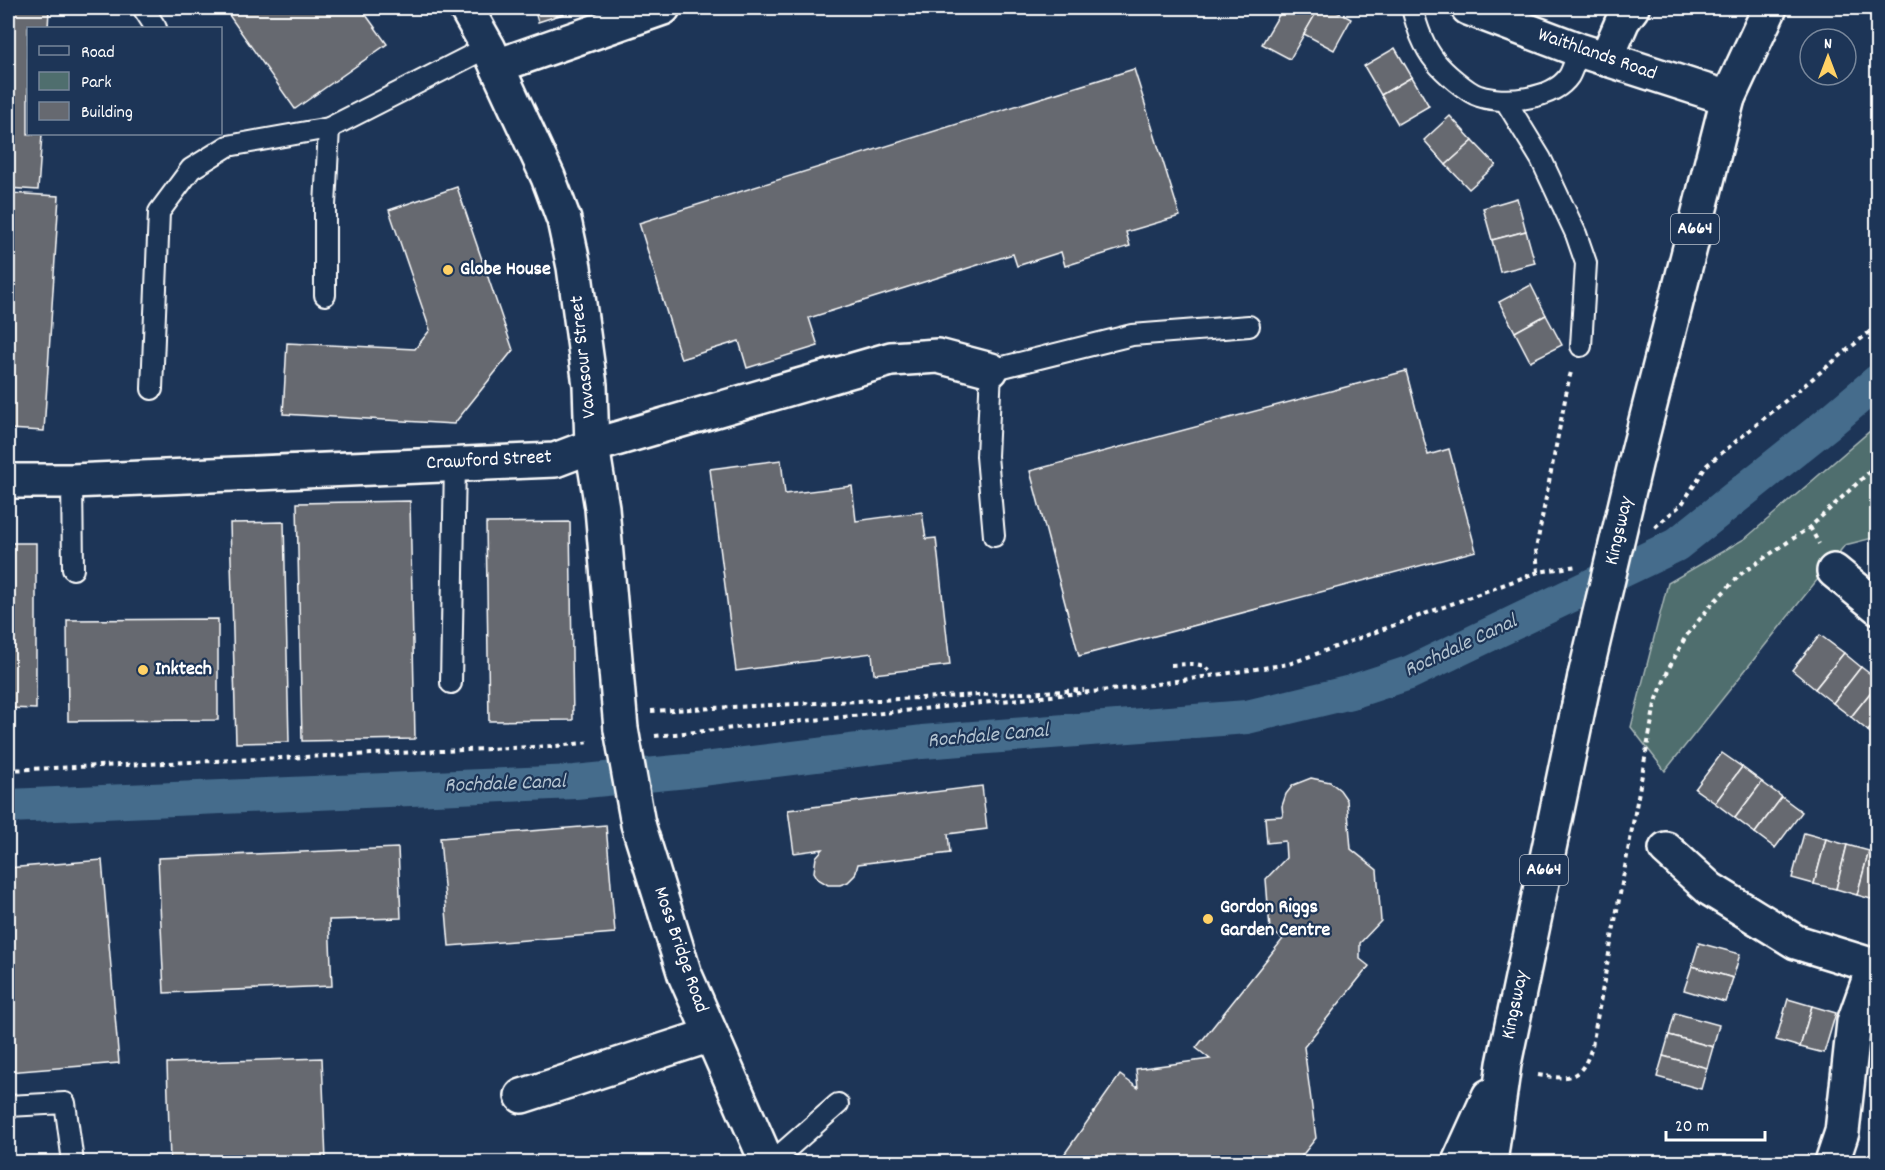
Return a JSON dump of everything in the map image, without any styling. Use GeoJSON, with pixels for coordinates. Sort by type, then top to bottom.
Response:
{"type":"FeatureCollection","features":[{"type":"Feature","properties":{"kind":"street","name":"Vavasour Street"},"geometry":{"type":"LineString","coordinates":[[466,8],[492,56],[548,177],[564,220],[574,267],[590,385],[592,446],[630,726]]}},
{"type":"Feature","properties":{"kind":"street"},"geometry":{"type":"LineString","coordinates":[[492,56],[663,8]]}},
{"type":"Feature","properties":{"kind":"street","name":"Waithlands Road"},"geometry":{"type":"LineString","coordinates":[[1468,8],[1592,55],[1728,98]]}},
{"type":"Feature","properties":{"kind":"street"},"geometry":{"type":"LineString","coordinates":[[1592,55],[1632,8]]}},
{"type":"Feature","properties":{"kind":"street","name":"Kingsway"},"geometry":{"type":"LineString","coordinates":[[1490,1162],[1504,1064],[1585,676],[1637,456],[1728,98],[1770,8]]}},
{"type":"Feature","properties":{"kind":"street","name":"Crawford Street"},"geometry":{"type":"LineString","coordinates":[[8,481],[72,481],[555,460],[592,446],[891,359],[938,356],[991,370]]}},
{"type":"Feature","properties":{"kind":"street"},"geometry":{"type":"LineString","coordinates":[[1834,571],[1878,607]]}},
{"type":"Feature","properties":{"kind":"street","name":"Moss Bridge Road"},"geometry":{"type":"LineString","coordinates":[[630,726],[638,824],[685,975],[767,1162]]}},
{"type":"Feature","properties":{"kind":"street"},"geometry":{"type":"LineString","coordinates":[[1666,849],[1710,889],[1796,942],[1874,966],[1854,1022],[1842,1132],[1832,1162]]}},
{"type":"Feature","properties":{"kind":"street"},"geometry":{"type":"LineString","coordinates":[[522,1096],[711,1035]]}},
{"type":"Feature","properties":{"kind":"street","name":"Kingsway"},"geometry":{"type":"LineString","coordinates":[[1459,1162],[1504,1064]]}},
{"type":"Feature","properties":{"kind":"lane"},"geometry":{"type":"LineString","coordinates":[[143,8],[155,27]]}},
{"type":"Feature","properties":{"kind":"lane"},"geometry":{"type":"LineString","coordinates":[[1412,8],[1418,30],[1436,62],[1477,96],[1505,100],[1528,98],[1553,90],[1592,55]]}},
{"type":"Feature","properties":{"kind":"lane"},"geometry":{"type":"LineString","coordinates":[[152,389],[159,212],[191,168],[224,140],[329,128],[492,56]]}},
{"type":"Feature","properties":{"kind":"lane"},"geometry":{"type":"LineString","coordinates":[[1505,100],[1541,159],[1576,234],[1586,263],[1581,346]]}},
{"type":"Feature","properties":{"kind":"lane"},"geometry":{"type":"LineString","coordinates":[[325,296],[325,206],[329,128]]}},
{"type":"Feature","properties":{"kind":"lane"},"geometry":{"type":"LineString","coordinates":[[994,536],[987,456],[991,370],[1132,335],[1249,326]]}},
{"type":"Feature","properties":{"kind":"lane"},"geometry":{"type":"LineString","coordinates":[[451,683],[454,464]]}},
{"type":"Feature","properties":{"kind":"lane"},"geometry":{"type":"LineString","coordinates":[[72,481],[73,569]]}},
{"type":"Feature","properties":{"kind":"lane"},"geometry":{"type":"LineString","coordinates":[[8,1106],[65,1103],[73,1162]]}},
{"type":"Feature","properties":{"kind":"lane"},"geometry":{"type":"LineString","coordinates":[[772,1162],[838,1104]]}},
{"type":"Feature","properties":{"kind":"path"},"geometry":{"type":"LineString","coordinates":[[1651,531],[1682,504],[1707,465],[1878,326]]}},
{"type":"Feature","properties":{"kind":"path"},"geometry":{"type":"LineString","coordinates":[[1538,572],[1536,549],[1569,379],[1581,346]]}},
{"type":"Feature","properties":{"kind":"path"},"geometry":{"type":"LineString","coordinates":[[1538,1075],[1568,1077],[1578,1073],[1587,1063],[1655,704],[1669,668],[1686,636],[1712,604],[1742,573],[1810,527],[1878,464]]}},
{"type":"Feature","properties":{"kind":"path"},"geometry":{"type":"LineString","coordinates":[[630,726],[1130,688],[1289,664],[1538,572],[1581,565]]}},
{"type":"Feature","properties":{"kind":"path"},"geometry":{"type":"LineString","coordinates":[[1171,665],[1202,664],[1212,675]]}},
{"type":"Feature","properties":{"kind":"path"},"geometry":{"type":"LineString","coordinates":[[630,726],[1130,688]]}},
{"type":"Feature","properties":{"kind":"path"},"geometry":{"type":"LineString","coordinates":[[8,770],[532,747],[591,742]]}},
{"type":"Feature","properties":{"kind":"green space"},"geometry":{"type":"Polygon","coordinates":[[[1877,425],[1877,537],[1845,545],[1665,771],[1631,727],[1668,583],[1746,538],[1877,425]]]}},
{"type":"Feature","properties":{"kind":"building"},"geometry":{"type":"Polygon","coordinates":[[[8,8],[49,10],[48,27],[27,27],[27,135],[42,135],[38,190],[8,188],[8,8]]]}},
{"type":"Feature","properties":{"kind":"building"},"geometry":{"type":"Polygon","coordinates":[[[224,8],[361,8],[387,44],[295,109],[224,8]]]}},
{"type":"Feature","properties":{"kind":"building"},"geometry":{"type":"Polygon","coordinates":[[[534,8],[582,8],[538,22],[534,8]]]}},
{"type":"Feature","properties":{"kind":"building"},"geometry":{"type":"Polygon","coordinates":[[[1283,8],[1319,8],[1290,59],[1262,44],[1283,8]]]}},
{"type":"Feature","properties":{"kind":"building"},"geometry":{"type":"Polygon","coordinates":[[[1319,8],[1330,8],[1351,19],[1334,50],[1304,34],[1319,8]]]}},
{"type":"Feature","properties":{"kind":"building"},"geometry":{"type":"Polygon","coordinates":[[[1395,48],[1412,77],[1381,95],[1364,66],[1395,48]]]}},
{"type":"Feature","properties":{"kind":"building"},"geometry":{"type":"Polygon","coordinates":[[[1134,69],[1180,216],[1126,232],[1130,246],[1065,266],[1061,252],[1017,266],[1013,254],[809,318],[818,346],[747,368],[739,341],[681,359],[639,223],[1134,69]]]}},
{"type":"Feature","properties":{"kind":"building"},"geometry":{"type":"Polygon","coordinates":[[[1412,77],[1429,106],[1398,124],[1381,95],[1412,77]]]}},
{"type":"Feature","properties":{"kind":"building"},"geometry":{"type":"Polygon","coordinates":[[[1450,116],[1473,141],[1446,165],[1424,140],[1450,116]]]}},
{"type":"Feature","properties":{"kind":"building"},"geometry":{"type":"Polygon","coordinates":[[[1473,141],[1496,165],[1469,189],[1446,165],[1473,141]]]}},
{"type":"Feature","properties":{"kind":"building","name":"Globe House"},"geometry":{"type":"Polygon","coordinates":[[[457,187],[513,350],[454,424],[283,414],[287,343],[415,349],[430,330],[389,210],[457,187]]]}},
{"type":"Feature","properties":{"kind":"building"},"geometry":{"type":"Polygon","coordinates":[[[8,193],[59,196],[44,431],[8,429],[8,193]]]}},
{"type":"Feature","properties":{"kind":"building"},"geometry":{"type":"Polygon","coordinates":[[[1517,198],[1526,231],[1492,240],[1483,208],[1517,198]]]}},
{"type":"Feature","properties":{"kind":"building"},"geometry":{"type":"Polygon","coordinates":[[[1526,231],[1535,263],[1500,272],[1492,240],[1526,231]]]}},
{"type":"Feature","properties":{"kind":"building"},"geometry":{"type":"Polygon","coordinates":[[[1531,285],[1546,315],[1515,332],[1499,302],[1531,285]]]}},
{"type":"Feature","properties":{"kind":"building"},"geometry":{"type":"Polygon","coordinates":[[[1546,315],[1562,345],[1530,361],[1515,332],[1546,315]]]}},
{"type":"Feature","properties":{"kind":"building"},"geometry":{"type":"Polygon","coordinates":[[[1406,371],[1428,455],[1449,449],[1476,551],[1079,656],[1030,471],[1406,371]]]}},
{"type":"Feature","properties":{"kind":"building"},"geometry":{"type":"Polygon","coordinates":[[[781,460],[785,494],[852,486],[856,521],[922,512],[926,539],[936,538],[950,665],[874,674],[872,653],[736,671],[710,469],[781,460]]]}},
{"type":"Feature","properties":{"kind":"building"},"geometry":{"type":"Polygon","coordinates":[[[410,501],[415,739],[302,741],[297,503],[410,501]]]}},
{"type":"Feature","properties":{"kind":"building"},"geometry":{"type":"Polygon","coordinates":[[[284,522],[289,742],[236,743],[230,523],[284,522]]]}},
{"type":"Feature","properties":{"kind":"building"},"geometry":{"type":"Polygon","coordinates":[[[570,522],[573,720],[489,721],[486,523],[570,522]]]}},
{"type":"Feature","properties":{"kind":"building"},"geometry":{"type":"Polygon","coordinates":[[[8,543],[36,543],[36,709],[8,708],[8,543]]]}},
{"type":"Feature","properties":{"kind":"building","name":"Inktech"},"geometry":{"type":"Polygon","coordinates":[[[218,619],[218,720],[68,721],[67,620],[218,619]]]}},
{"type":"Feature","properties":{"kind":"building"},"geometry":{"type":"Polygon","coordinates":[[[1820,635],[1844,653],[1815,689],[1792,670],[1820,635]]]}},
{"type":"Feature","properties":{"kind":"building"},"geometry":{"type":"Polygon","coordinates":[[[1844,653],[1861,667],[1833,703],[1815,689],[1844,653]]]}},
{"type":"Feature","properties":{"kind":"building"},"geometry":{"type":"Polygon","coordinates":[[[1861,667],[1878,680],[1878,683],[1851,717],[1833,703],[1861,667]]]}},
{"type":"Feature","properties":{"kind":"building"},"geometry":{"type":"Polygon","coordinates":[[[1878,683],[1878,719],[1868,731],[1851,717],[1878,683]]]}},
{"type":"Feature","properties":{"kind":"building"},"geometry":{"type":"Polygon","coordinates":[[[1878,719],[1878,738],[1868,731],[1878,719]]]}},
{"type":"Feature","properties":{"kind":"building"},"geometry":{"type":"Polygon","coordinates":[[[1722,753],[1742,767],[1715,803],[1695,789],[1722,753]]]}},
{"type":"Feature","properties":{"kind":"building"},"geometry":{"type":"Polygon","coordinates":[[[1742,767],[1762,782],[1735,818],[1715,803],[1742,767]]]}},
{"type":"Feature","properties":{"kind":"building"},"geometry":{"type":"Polygon","coordinates":[[[1311,778],[1330,782],[1347,800],[1351,849],[1377,870],[1381,921],[1360,943],[1360,959],[1369,966],[1304,1047],[1316,1138],[1297,1162],[1072,1162],[1063,1156],[1120,1075],[1138,1088],[1136,1069],[1210,1059],[1196,1048],[1283,939],[1270,930],[1266,879],[1286,858],[1285,841],[1267,843],[1265,817],[1283,816],[1282,806],[1286,794],[1293,785],[1311,778]]]}},
{"type":"Feature","properties":{"kind":"building"},"geometry":{"type":"Polygon","coordinates":[[[1762,782],[1782,797],[1755,833],[1735,818],[1762,782]]]}},
{"type":"Feature","properties":{"kind":"building"},"geometry":{"type":"Polygon","coordinates":[[[982,786],[987,829],[948,834],[950,853],[858,864],[855,875],[848,882],[828,885],[818,879],[814,872],[816,857],[823,849],[794,853],[788,810],[982,786]]]}},
{"type":"Feature","properties":{"kind":"building"},"geometry":{"type":"Polygon","coordinates":[[[1782,797],[1802,812],[1775,848],[1755,833],[1782,797]]]}},
{"type":"Feature","properties":{"kind":"building"},"geometry":{"type":"Polygon","coordinates":[[[606,825],[615,933],[449,946],[440,838],[606,825]]]}},
{"type":"Feature","properties":{"kind":"building"},"geometry":{"type":"Polygon","coordinates":[[[1804,833],[1826,839],[1814,884],[1792,878],[1804,833]]]}},
{"type":"Feature","properties":{"kind":"building"},"geometry":{"type":"Polygon","coordinates":[[[1826,839],[1847,845],[1836,889],[1814,884],[1826,839]]]}},
{"type":"Feature","properties":{"kind":"building"},"geometry":{"type":"Polygon","coordinates":[[[1847,845],[1869,851],[1857,895],[1836,889],[1847,845]]]}},
{"type":"Feature","properties":{"kind":"building"},"geometry":{"type":"Polygon","coordinates":[[[398,848],[401,918],[329,920],[332,986],[164,993],[158,858],[398,848]]]}},
{"type":"Feature","properties":{"kind":"building"},"geometry":{"type":"Polygon","coordinates":[[[1869,851],[1878,853],[1878,901],[1857,895],[1869,851]]]}},
{"type":"Feature","properties":{"kind":"building"},"geometry":{"type":"Polygon","coordinates":[[[102,860],[119,1063],[8,1072],[8,868],[102,860]]]}},
{"type":"Feature","properties":{"kind":"building"},"geometry":{"type":"Polygon","coordinates":[[[1699,943],[1740,954],[1733,978],[1692,966],[1699,943]]]}},
{"type":"Feature","properties":{"kind":"building"},"geometry":{"type":"Polygon","coordinates":[[[1692,966],[1733,978],[1725,1002],[1684,990],[1692,966]]]}},
{"type":"Feature","properties":{"kind":"building"},"geometry":{"type":"Polygon","coordinates":[[[1788,999],[1812,1006],[1800,1047],[1776,1040],[1788,999]]]}},
{"type":"Feature","properties":{"kind":"building"},"geometry":{"type":"Polygon","coordinates":[[[1812,1006],[1836,1013],[1824,1053],[1800,1047],[1812,1006]]]}},
{"type":"Feature","properties":{"kind":"building"},"geometry":{"type":"Polygon","coordinates":[[[1675,1013],[1719,1025],[1713,1047],[1669,1035],[1675,1013]]]}},
{"type":"Feature","properties":{"kind":"building"},"geometry":{"type":"Polygon","coordinates":[[[1669,1035],[1713,1047],[1707,1068],[1663,1056],[1669,1035]]]}},
{"type":"Feature","properties":{"kind":"building"},"geometry":{"type":"Polygon","coordinates":[[[1663,1056],[1707,1068],[1701,1089],[1657,1077],[1663,1056]]]}},
{"type":"Feature","properties":{"kind":"building"},"geometry":{"type":"Polygon","coordinates":[[[322,1058],[326,1162],[170,1162],[167,1063],[322,1058]]]}},
{"type":"Feature","properties":{"kind":"building"},"geometry":{"type":"Polygon","coordinates":[[[1878,1144],[1878,1162],[1872,1162],[1878,1144]]]}},
{"type":"Feature","properties":{"kind":"waterway","name":"Rochdale Canal"},"geometry":{"type":"LineString","coordinates":[[8,806],[575,782],[687,771],[922,742],[1247,717],[1351,692],[1409,673],[1676,545],[1878,381]]}},
{"type":"Feature","properties":{"kind":"place","name":"Globe House"},"geometry":{"type":"Point","coordinates":[448,270]}},
{"type":"Feature","properties":{"kind":"place","name":"Inktech"},"geometry":{"type":"Point","coordinates":[143,670]}},
{"type":"Feature","properties":{"kind":"place","name":"Gordon Riggs Garden Centre"},"geometry":{"type":"Point","coordinates":[1208,919]}}]}
